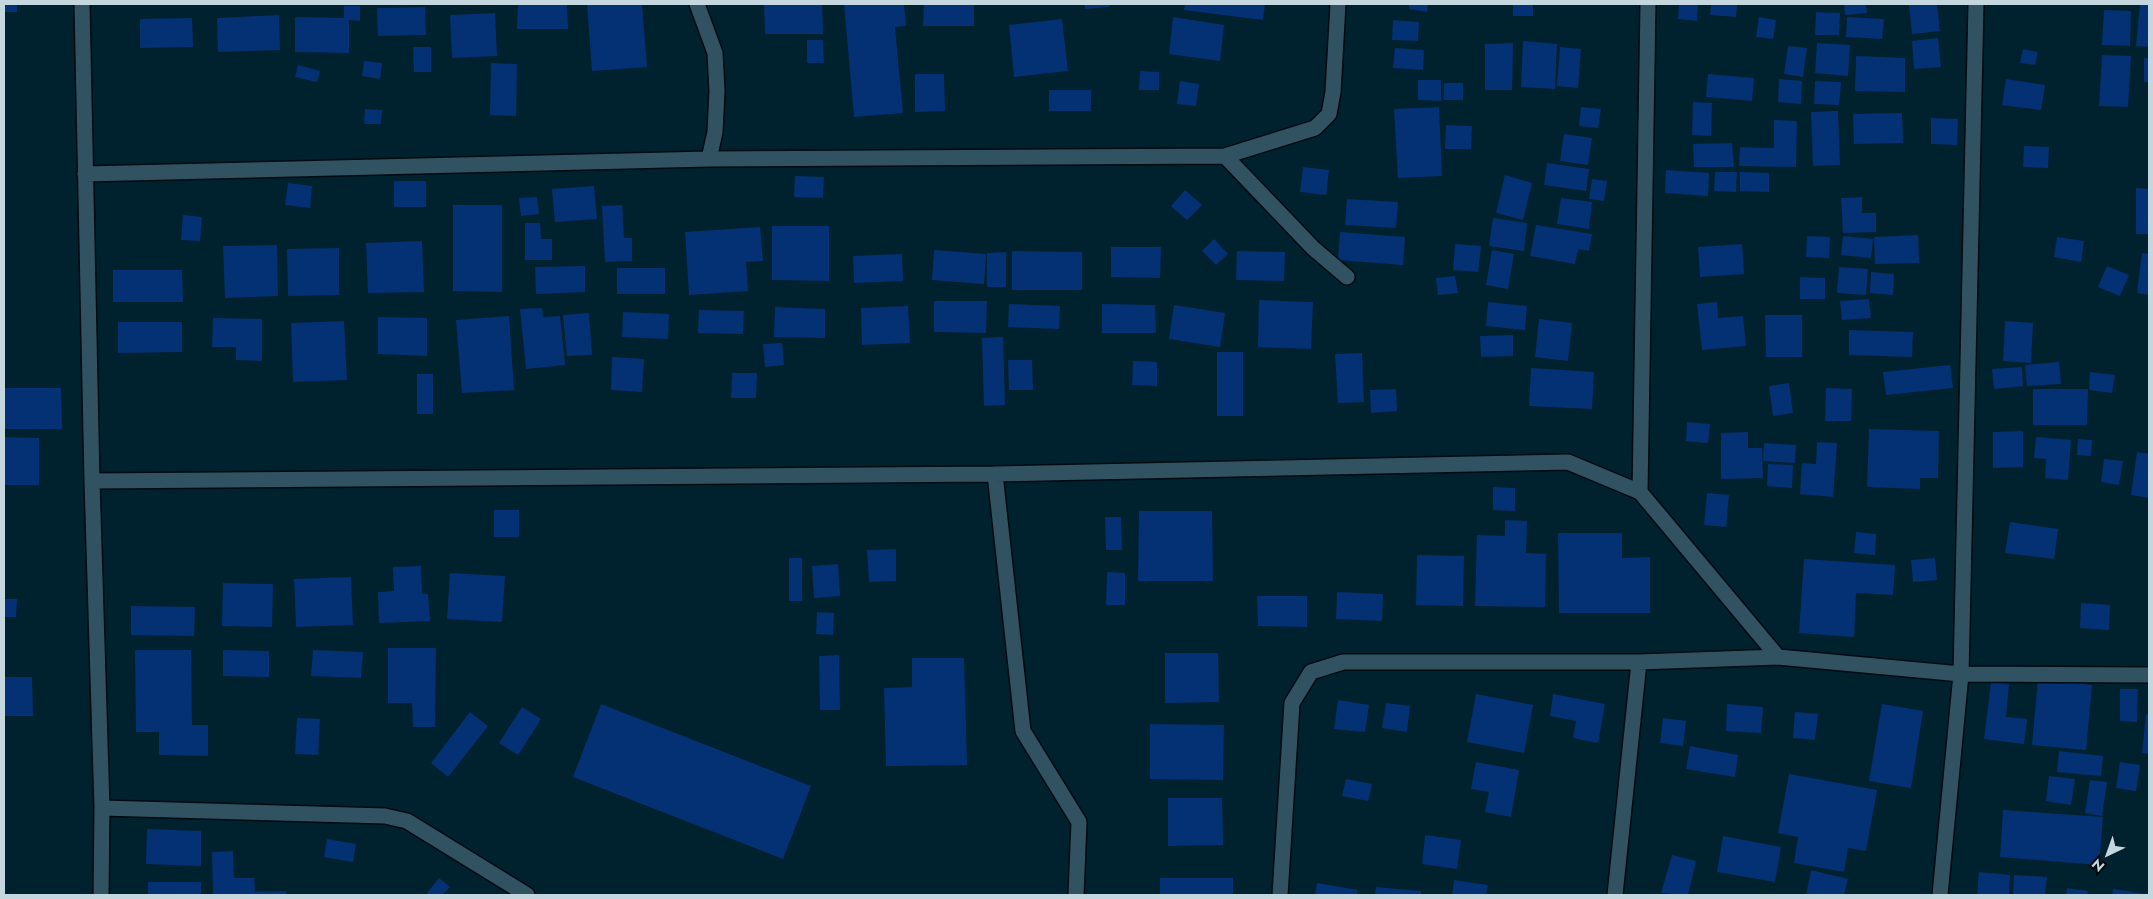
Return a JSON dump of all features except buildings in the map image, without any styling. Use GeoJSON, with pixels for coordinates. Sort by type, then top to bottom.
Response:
{"type":"FeatureCollection","features":[{"type":"Feature","properties":{"kind":"street"},"geometry":{"type":"LineString","coordinates":[[82,4],[92,481],[102,808],[101,895]]}},
{"type":"Feature","properties":{"kind":"street"},"geometry":{"type":"LineString","coordinates":[[697,4],[715,53],[717,91],[715,132],[709,158]]}},
{"type":"Feature","properties":{"kind":"street"},"geometry":{"type":"LineString","coordinates":[[85,174],[709,158],[1225,156],[1315,128],[1329,114],[1334,92],[1338,4]]}},
{"type":"Feature","properties":{"kind":"street"},"geometry":{"type":"LineString","coordinates":[[1640,492],[1648,4]]}},
{"type":"Feature","properties":{"kind":"street"},"geometry":{"type":"LineString","coordinates":[[1940,895],[1961,674],[1976,4]]}},
{"type":"Feature","properties":{"kind":"street"},"geometry":{"type":"LineString","coordinates":[[1225,156],[1313,248],[1347,276]]}},
{"type":"Feature","properties":{"kind":"street"},"geometry":{"type":"LineString","coordinates":[[92,481],[995,474],[1568,462],[1640,492],[1778,657]]}},
{"type":"Feature","properties":{"kind":"street"},"geometry":{"type":"LineString","coordinates":[[995,474],[1023,731],[1079,822],[1076,895]]}},
{"type":"Feature","properties":{"kind":"street"},"geometry":{"type":"LineString","coordinates":[[1280,895],[1292,702],[1311,672],[1343,662],[1639,662],[1778,657],[1961,674],[2149,675]]}},
{"type":"Feature","properties":{"kind":"street"},"geometry":{"type":"LineString","coordinates":[[1615,895],[1639,662]]}},
{"type":"Feature","properties":{"kind":"street"},"geometry":{"type":"LineString","coordinates":[[102,808],[385,816],[407,821],[527,895]]}}]}
